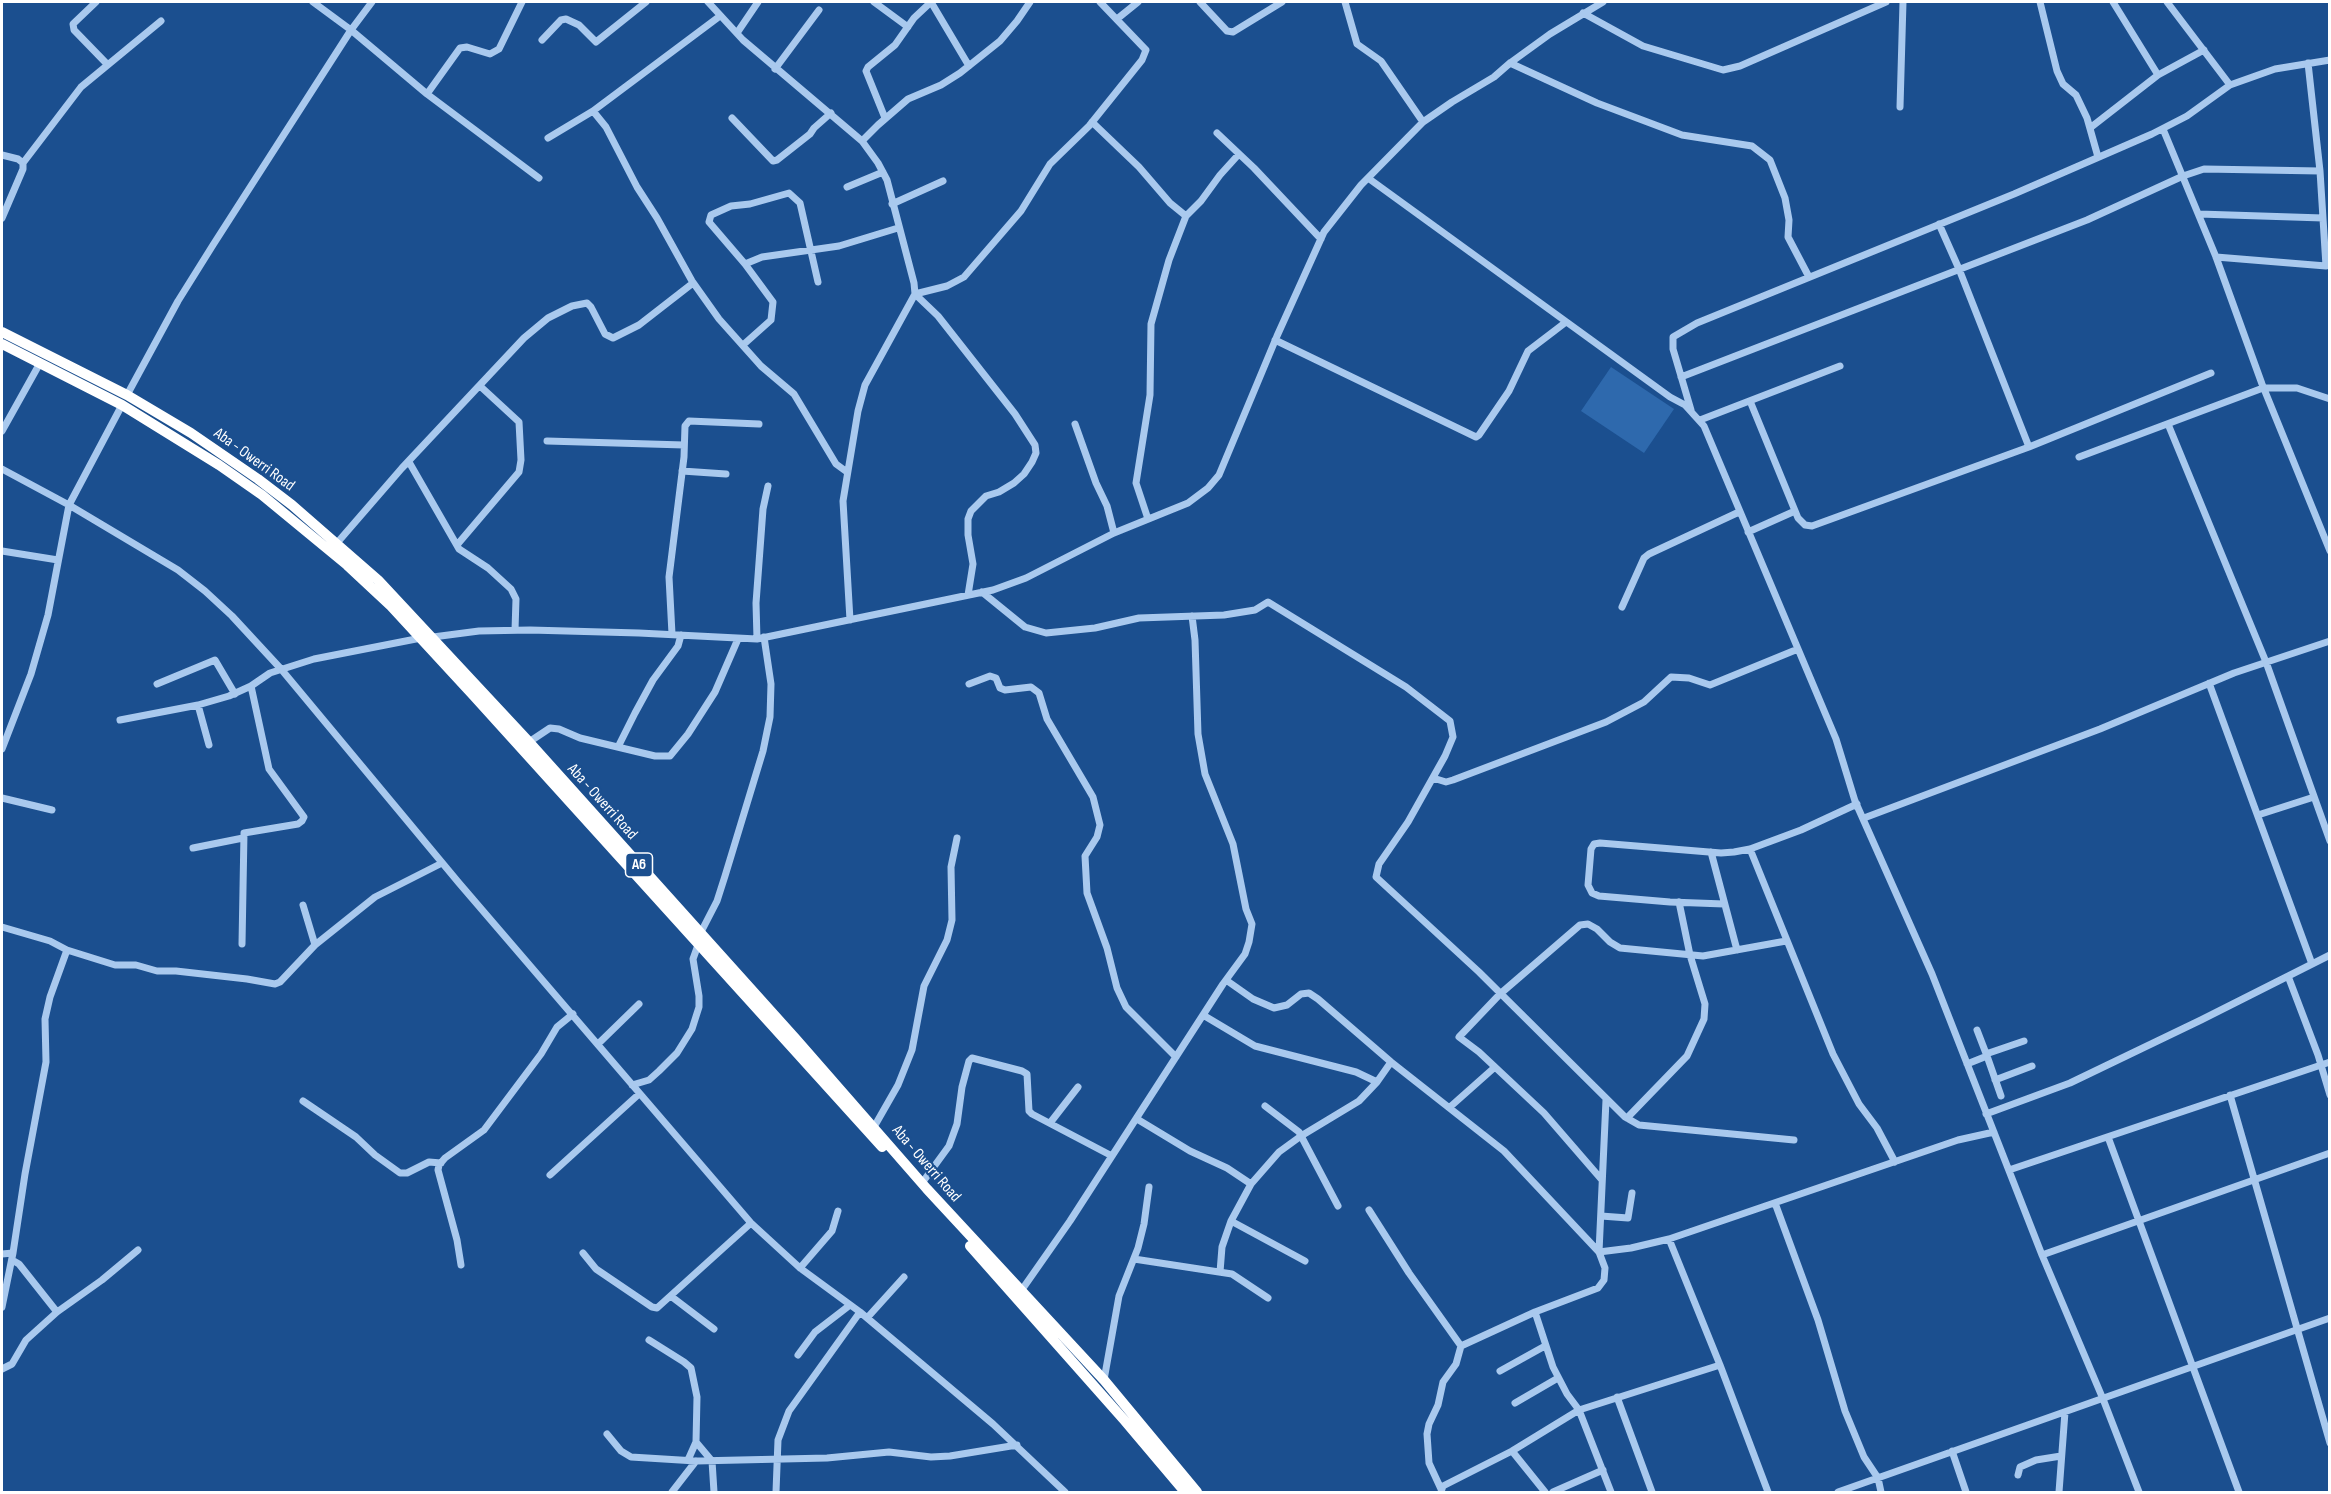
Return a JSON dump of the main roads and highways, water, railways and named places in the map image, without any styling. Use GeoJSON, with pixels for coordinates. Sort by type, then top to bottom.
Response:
{"type":"FeatureCollection","features":[{"type":"Feature","properties":{"kind":"highway","name":"Aba - Owerri Road"},"geometry":{"type":"LineString","coordinates":[[2,332],[9,344],[40,363],[125,400],[219,465],[261,495],[347,565],[391,606],[938,1209],[1185,1492]]}},
{"type":"Feature","properties":{"kind":"highway","name":"Aba - Owerri Road"},"geometry":{"type":"LineString","coordinates":[[9,344],[191,433],[250,474],[337,543],[378,580],[434,637],[922,1183],[1104,1380],[1197,1492]]}}]}
